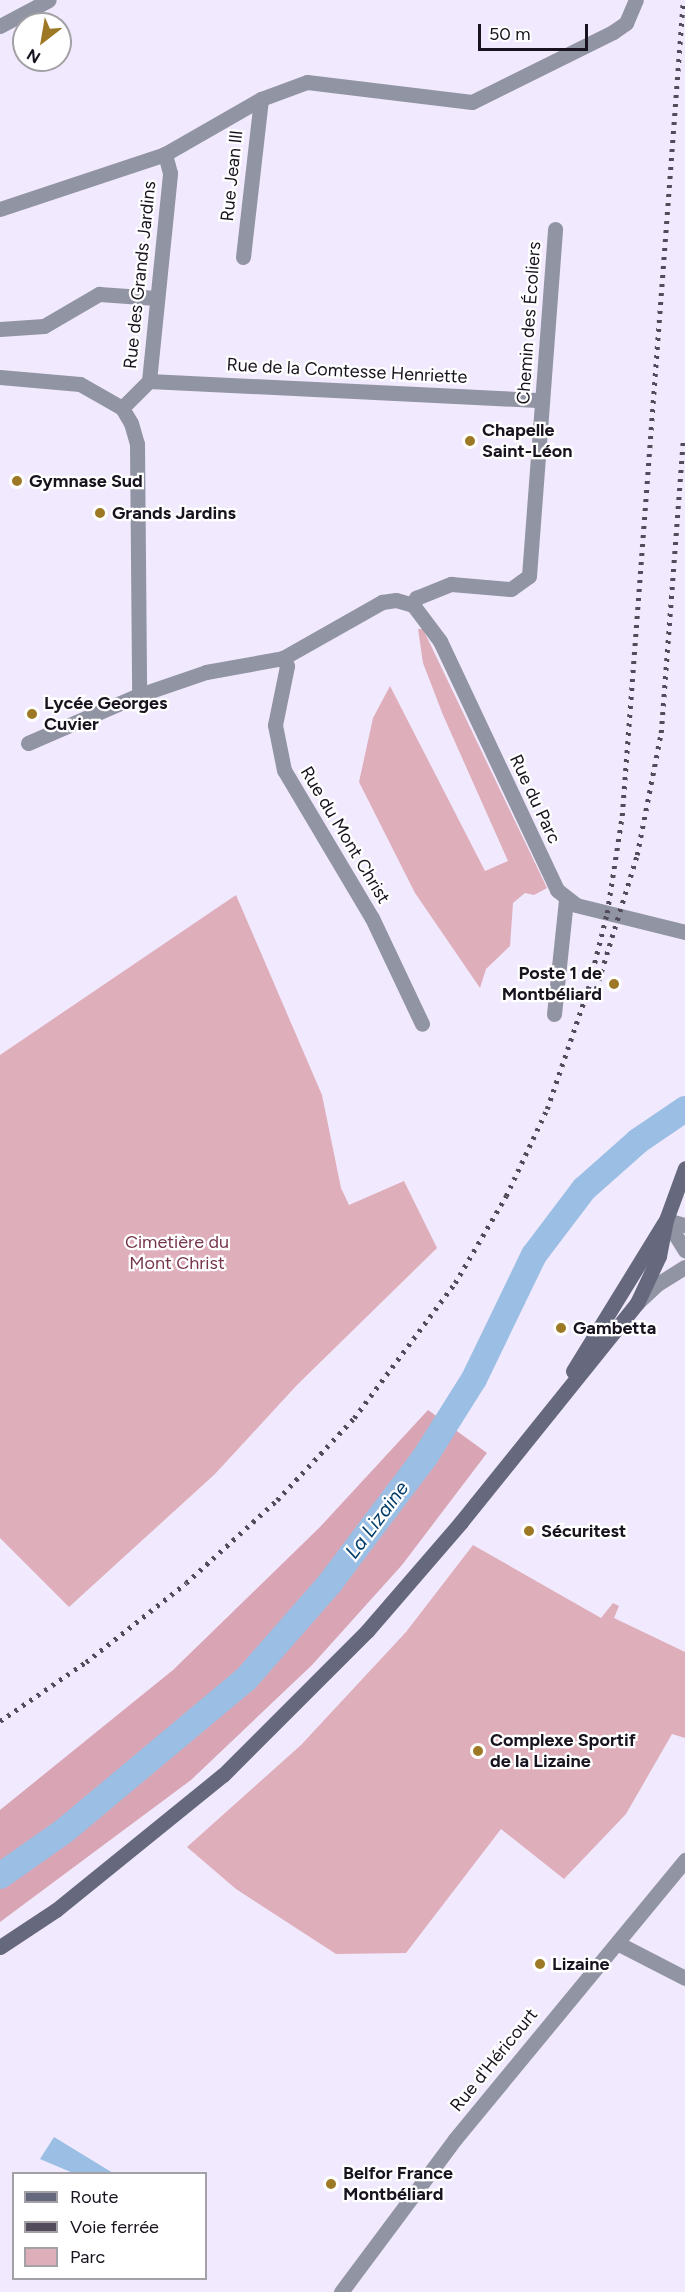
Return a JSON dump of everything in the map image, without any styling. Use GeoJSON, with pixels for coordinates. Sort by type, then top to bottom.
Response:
{"type":"FeatureCollection","features":[{"type":"Feature","properties":{"kind":"main road"},"geometry":{"type":"LineString","coordinates":[[555,1400],[645,1248],[666,1220],[683,1189],[685,1168]]}},
{"type":"Feature","properties":{"kind":"main road"},"geometry":{"type":"LineString","coordinates":[[0,1947],[56,1910],[175,1815],[267,1735],[367,1631],[461,1522],[555,1400],[637,1303],[659,1256],[666,1220]]}},
{"type":"Feature","properties":{"kind":"street"},"geometry":{"type":"LineString","coordinates":[[0,26],[49,0]]}},
{"type":"Feature","properties":{"kind":"street"},"geometry":{"type":"LineString","coordinates":[[0,209],[165,154],[261,99],[308,82],[472,102],[613,32],[626,22],[636,0]]}},
{"type":"Feature","properties":{"kind":"street","name":"Rue Jean Ill"},"geometry":{"type":"LineString","coordinates":[[243,257],[261,99]]}},
{"type":"Feature","properties":{"kind":"street","name":"Rue des Grands Jardins"},"geometry":{"type":"LineString","coordinates":[[122,408],[149,381],[170,173],[165,154]]}},
{"type":"Feature","properties":{"kind":"street","name":"Chemin des Écoliers"},"geometry":{"type":"LineString","coordinates":[[413,605],[416,598],[451,584],[511,589],[529,576],[555,229]]}},
{"type":"Feature","properties":{"kind":"street"},"geometry":{"type":"LineString","coordinates":[[0,329],[44,326],[99,294],[156,298]]}},
{"type":"Feature","properties":{"kind":"street"},"geometry":{"type":"LineString","coordinates":[[0,377],[80,384],[122,408],[137,444],[139,695]]}},
{"type":"Feature","properties":{"kind":"street","name":"Rue de la Comtesse Henriette"},"geometry":{"type":"LineString","coordinates":[[149,381],[542,400]]}},
{"type":"Feature","properties":{"kind":"street"},"geometry":{"type":"LineString","coordinates":[[28,743],[139,695],[206,672],[284,658],[382,602],[396,600],[413,605]]}},
{"type":"Feature","properties":{"kind":"street","name":"Rue du Parc"},"geometry":{"type":"LineString","coordinates":[[413,605],[440,641],[531,839],[557,890],[566,899]]}},
{"type":"Feature","properties":{"kind":"street","name":"Rue du Mont Christ"},"geometry":{"type":"LineString","coordinates":[[284,658],[287,666],[275,725],[284,770],[372,918],[422,1024]]}},
{"type":"Feature","properties":{"kind":"street"},"geometry":{"type":"LineString","coordinates":[[554,1014],[566,899],[588,909],[685,932]]}},
{"type":"Feature","properties":{"kind":"street"},"geometry":{"type":"LineString","coordinates":[[666,1220],[685,1225]]}},
{"type":"Feature","properties":{"kind":"street"},"geometry":{"type":"LineString","coordinates":[[666,1220],[685,1250]]}},
{"type":"Feature","properties":{"kind":"street"},"geometry":{"type":"LineString","coordinates":[[637,1303],[656,1285],[685,1267]]}},
{"type":"Feature","properties":{"kind":"street","name":"Rue d'Héricourt"},"geometry":{"type":"LineString","coordinates":[[341,2292],[454,2139],[619,1944],[685,1860]]}},
{"type":"Feature","properties":{"kind":"street"},"geometry":{"type":"LineString","coordinates":[[619,1944],[685,1978]]}},
{"type":"Feature","properties":{"kind":"green space"},"geometry":{"type":"Polygon","coordinates":[[[418,629],[423,629],[547,888],[534,895],[525,893],[513,903],[510,946],[486,969],[480,988],[415,893],[359,782],[373,718],[390,686],[485,871],[508,861],[443,715],[423,663],[418,629]]]}},
{"type":"Feature","properties":{"kind":"green space","name":"Cimetière du Mont Christ"},"geometry":{"type":"Polygon","coordinates":[[[236,895],[322,1095],[341,1188],[349,1205],[404,1181],[437,1248],[297,1385],[215,1474],[69,1607],[0,1538],[0,1055],[236,895]]]}},
{"type":"Feature","properties":{"kind":"green space","name":"Complexe Sportif de la Lizaine"},"geometry":{"type":"Polygon","coordinates":[[[473,1545],[601,1618],[613,1603],[619,1606],[614,1618],[685,1652],[685,1738],[672,1734],[626,1814],[564,1879],[501,1829],[406,1953],[336,1954],[236,1889],[187,1847],[301,1745],[406,1632],[473,1545]]]}},
{"type":"Feature","properties":{"kind":"shaded area"},"geometry":{"type":"Polygon","coordinates":[[[428,1410],[487,1453],[402,1565],[312,1665],[191,1780],[0,1922],[0,1810],[173,1670],[320,1527],[428,1410]]]}},
{"type":"Feature","properties":{"kind":"water"},"geometry":{"type":"Polygon","coordinates":[[[54,2137],[111,2172],[71,2172],[40,2159],[54,2137]]]}},
{"type":"Feature","properties":{"kind":"waterway","name":"La Lizaine"},"geometry":{"type":"LineString","coordinates":[[0,1876],[64,1831],[246,1679],[330,1583],[425,1457],[474,1379],[534,1255],[584,1189],[638,1141],[685,1109]]}},
{"type":"Feature","properties":{"kind":"railway"},"geometry":{"type":"LineString","coordinates":[[0,1721],[86,1662],[186,1583],[277,1500],[354,1418],[455,1283],[506,1196],[547,1109],[588,989],[607,913],[622,816],[683,0]]}},
{"type":"Feature","properties":{"kind":"railway"},"geometry":{"type":"LineString","coordinates":[[596,989],[637,855],[661,733],[683,438]]}},
{"type":"Feature","properties":{"kind":"place","name":"Chapelle Saint-Léon"},"geometry":{"type":"Point","coordinates":[470,441]}},
{"type":"Feature","properties":{"kind":"place","name":"Gymnase Sud"},"geometry":{"type":"Point","coordinates":[17,481]}},
{"type":"Feature","properties":{"kind":"place","name":"Grands Jardins"},"geometry":{"type":"Point","coordinates":[100,513]}},
{"type":"Feature","properties":{"kind":"place","name":"Lycée Georges Cuvier"},"geometry":{"type":"Point","coordinates":[32,714]}},
{"type":"Feature","properties":{"kind":"place","name":"Poste 1 de Montbéliard"},"geometry":{"type":"Point","coordinates":[614,984]}},
{"type":"Feature","properties":{"kind":"place","name":"Gambetta"},"geometry":{"type":"Point","coordinates":[561,1328]}},
{"type":"Feature","properties":{"kind":"place","name":"Sécuritest"},"geometry":{"type":"Point","coordinates":[529,1531]}},
{"type":"Feature","properties":{"kind":"place","name":"Complexe Sportif de la Lizaine"},"geometry":{"type":"Point","coordinates":[478,1751]}},
{"type":"Feature","properties":{"kind":"place","name":"Lizaine"},"geometry":{"type":"Point","coordinates":[540,1964]}},
{"type":"Feature","properties":{"kind":"place","name":"Belfor France Montbéliard"},"geometry":{"type":"Point","coordinates":[331,2184]}}]}
